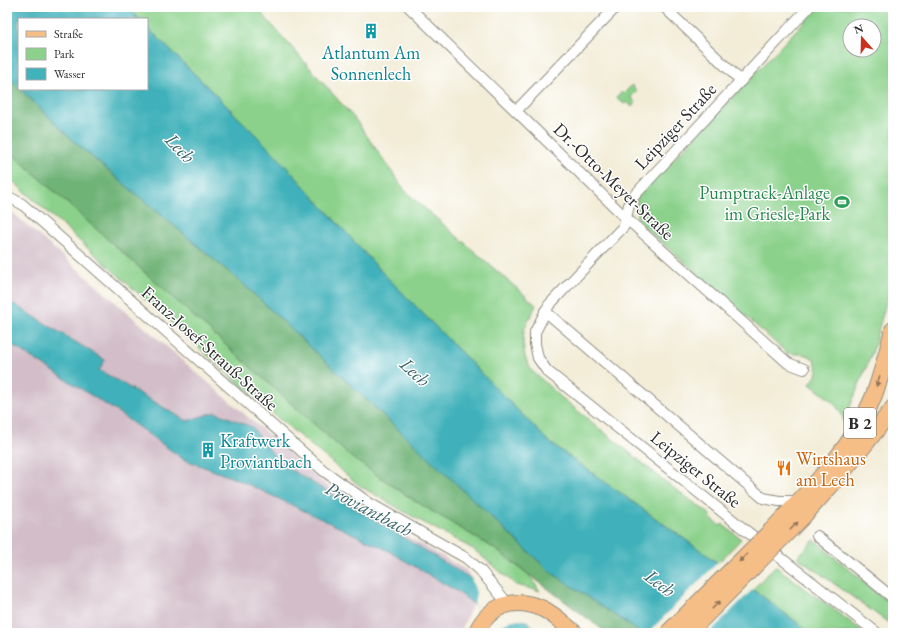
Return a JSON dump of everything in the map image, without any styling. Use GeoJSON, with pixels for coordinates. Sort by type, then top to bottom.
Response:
{"type":"FeatureCollection","features":[{"type":"Feature","properties":{"kind":"main road","name":"B 2"},"geometry":{"type":"LineString","coordinates":[[803,507],[823,475],[857,430],[872,400],[893,330]]}},
{"type":"Feature","properties":{"kind":"main road","name":"B 2"},"geometry":{"type":"LineString","coordinates":[[688,633],[776,535],[803,507],[853,460],[893,408]]}},
{"type":"Feature","properties":{"kind":"main road","name":"B 2"},"geometry":{"type":"LineString","coordinates":[[668,633],[776,535]]}},
{"type":"Feature","properties":{"kind":"main road"},"geometry":{"type":"LineString","coordinates":[[476,633],[486,616],[493,610],[508,604],[525,604],[544,609],[575,633]]}},
{"type":"Feature","properties":{"kind":"street","name":"Dr.-Otto-Meyer-Straße"},"geometry":{"type":"LineString","coordinates":[[409,7],[626,218],[788,363],[804,369]]}},
{"type":"Feature","properties":{"kind":"street"},"geometry":{"type":"LineString","coordinates":[[516,111],[616,7]]}},
{"type":"Feature","properties":{"kind":"street"},"geometry":{"type":"LineString","coordinates":[[664,7],[741,81]]}},
{"type":"Feature","properties":{"kind":"street","name":"Leipziger Straße"},"geometry":{"type":"LineString","coordinates":[[809,7],[633,196],[629,205],[624,226],[557,296],[545,311],[535,332],[535,344],[538,358],[547,371],[745,530],[877,633]]}},
{"type":"Feature","properties":{"kind":"street","name":"Franz-Josef-Strauß-Straße"},"geometry":{"type":"LineString","coordinates":[[7,196],[22,204],[324,472],[369,503],[466,558],[480,570],[508,604]]}},
{"type":"Feature","properties":{"kind":"street","name":"Leipziger Straße"},"geometry":{"type":"LineString","coordinates":[[545,311],[764,498],[803,507]]}},
{"type":"Feature","properties":{"kind":"street"},"geometry":{"type":"LineString","coordinates":[[816,536],[893,598]]}},
{"type":"Feature","properties":{"kind":"shaded area"},"geometry":{"type":"Polygon","coordinates":[[[7,210],[14,214],[341,498],[466,570],[472,580],[474,601],[460,633],[7,633],[7,210]]]}},
{"type":"Feature","properties":{"kind":"green space"},"geometry":{"type":"Polygon","coordinates":[[[127,7],[256,7],[355,119],[406,192],[536,305],[524,330],[523,343],[525,357],[531,370],[562,398],[667,483],[711,515],[709,517],[720,526],[722,524],[741,539],[718,563],[549,442],[381,271],[272,151],[148,28],[148,18],[138,18],[127,7]]]}},
{"type":"Feature","properties":{"kind":"green space"},"geometry":{"type":"Polygon","coordinates":[[[818,7],[889,7],[893,32],[893,278],[872,353],[844,422],[835,405],[810,384],[816,376],[817,368],[814,359],[807,355],[787,353],[641,224],[636,209],[637,198],[818,7]]]}},
{"type":"Feature","properties":{"kind":"green space"},"geometry":{"type":"Polygon","coordinates":[[[7,76],[18,87],[18,90],[21,90],[79,146],[241,282],[548,570],[642,633],[607,633],[495,549],[412,499],[351,457],[7,149],[7,76]]]}},
{"type":"Feature","properties":{"kind":"green space"},"geometry":{"type":"Polygon","coordinates":[[[632,85],[637,91],[631,97],[636,103],[632,107],[627,102],[624,104],[616,97],[621,92],[623,94],[632,85]]]}},
{"type":"Feature","properties":{"kind":"green space"},"geometry":{"type":"Polygon","coordinates":[[[7,149],[351,457],[412,499],[495,549],[529,575],[540,591],[516,585],[473,549],[360,486],[278,418],[7,176],[7,149]]]}},
{"type":"Feature","properties":{"kind":"green space"},"geometry":{"type":"Polygon","coordinates":[[[814,540],[893,606],[893,626],[797,557],[814,540]]]}},
{"type":"Feature","properties":{"kind":"green space"},"geometry":{"type":"Polygon","coordinates":[[[775,566],[865,633],[811,633],[753,589],[775,566]]]}},
{"type":"Feature","properties":{"kind":"water"},"geometry":{"type":"Polygon","coordinates":[[[7,7],[127,7],[138,18],[18,18],[18,87],[7,76],[7,7]]]}},
{"type":"Feature","properties":{"kind":"water","name":"Lech"},"geometry":{"type":"Polygon","coordinates":[[[148,28],[272,151],[381,271],[549,442],[718,563],[811,633],[641,633],[548,570],[241,282],[79,146],[21,90],[148,90],[148,28]]]}},
{"type":"Feature","properties":{"kind":"water"},"geometry":{"type":"Polygon","coordinates":[[[7,300],[105,360],[99,370],[187,421],[215,412],[252,427],[280,463],[467,576],[542,633],[510,633],[458,592],[385,549],[241,481],[183,459],[116,411],[7,342],[7,300]]]}},
{"type":"Feature","properties":{"kind":"pier"},"geometry":{"type":"Polygon","coordinates":[[[719,561],[754,588],[709,633],[648,633],[719,561]]]}},
{"type":"Feature","properties":{"kind":"pier"},"geometry":{"type":"Polygon","coordinates":[[[470,575],[529,620],[512,620],[500,626],[474,605],[476,592],[470,575]]]}},
{"type":"Feature","properties":{"kind":"place","name":"Atlantum Am Sonnenlech"},"geometry":{"type":"Point","coordinates":[371,31]}},
{"type":"Feature","properties":{"kind":"place","name":"Pumptrack-Anlage im Griesle-Park"},"geometry":{"type":"Point","coordinates":[842,202]}},
{"type":"Feature","properties":{"kind":"place","name":"Kraftwerk Proviantbach"},"geometry":{"type":"Point","coordinates":[208,450]}},
{"type":"Feature","properties":{"kind":"place","name":"Wirtshaus am Lech"},"geometry":{"type":"Point","coordinates":[784,468]}},
{"type":"Feature","properties":{"kind":"water label","name":"Proviantbach"},"geometry":{"type":"Point","coordinates":[369,509]}}]}
